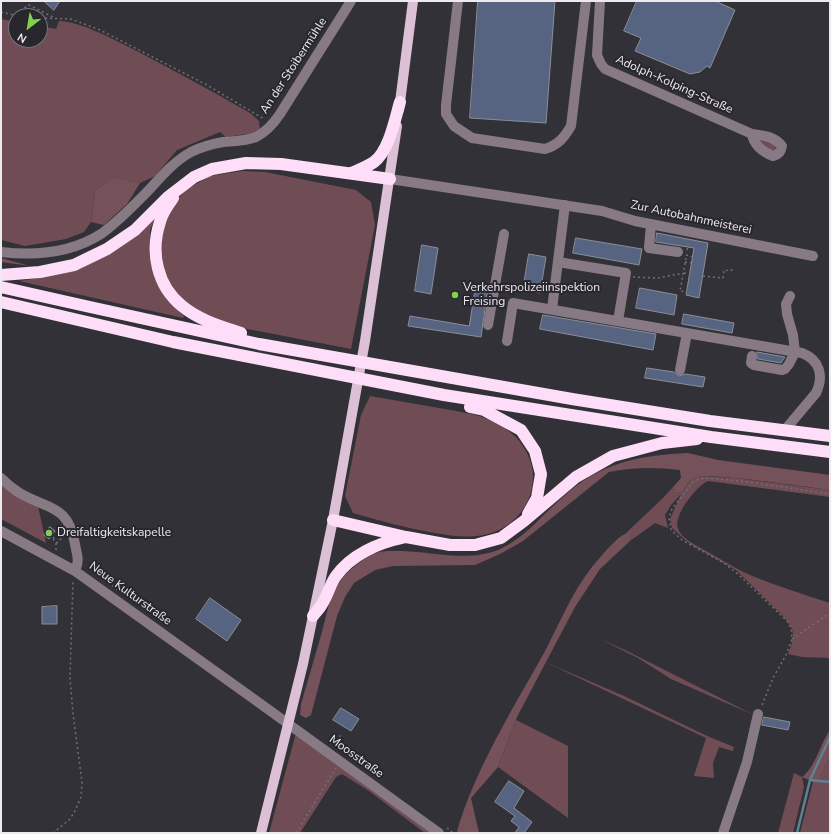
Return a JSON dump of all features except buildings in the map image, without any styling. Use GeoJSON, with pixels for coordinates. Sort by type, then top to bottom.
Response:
{"type":"FeatureCollection","features":[{"type":"Feature","properties":{"kind":"highway"},"geometry":{"type":"LineString","coordinates":[[350,173],[379,158],[386,144],[400,102]]}},
{"type":"Feature","properties":{"kind":"highway"},"geometry":{"type":"LineString","coordinates":[[1,275],[40,272],[74,265],[107,249],[135,230],[168,197],[194,177],[212,169],[246,163],[281,164],[390,180]]}},
{"type":"Feature","properties":{"kind":"highway"},"geometry":{"type":"LineString","coordinates":[[178,190],[160,222],[156,240],[155,256],[157,268],[162,279],[173,297],[192,313],[216,325],[243,333],[259,344]]}},
{"type":"Feature","properties":{"kind":"highway"},"geometry":{"type":"LineString","coordinates":[[1,287],[259,344],[572,399],[710,421],[830,436]]}},
{"type":"Feature","properties":{"kind":"highway"},"geometry":{"type":"LineString","coordinates":[[1,302],[173,342],[444,395],[711,437],[830,452]]}},
{"type":"Feature","properties":{"kind":"highway"},"geometry":{"type":"LineString","coordinates":[[444,395],[457,404],[484,410],[521,430],[535,450],[541,474],[537,498],[524,521]]}},
{"type":"Feature","properties":{"kind":"highway"},"geometry":{"type":"LineString","coordinates":[[333,520],[406,538],[450,545],[475,545],[501,538],[524,521],[576,477],[613,456],[662,443],[711,437]]}},
{"type":"Feature","properties":{"kind":"highway"},"geometry":{"type":"LineString","coordinates":[[313,616],[323,603],[336,576],[356,556],[386,542],[406,538]]}},
{"type":"Feature","properties":{"kind":"main road"},"geometry":{"type":"LineString","coordinates":[[261,833],[293,704],[333,520],[390,180],[414,1]]}},
{"type":"Feature","properties":{"kind":"street","name":"An der Stoibermühle"},"geometry":{"type":"LineString","coordinates":[[1,252],[24,254],[45,253],[73,246],[94,237],[108,229],[126,213],[182,157],[197,149],[212,144],[252,138],[262,133],[280,114],[351,1]]}},
{"type":"Feature","properties":{"kind":"street"},"geometry":{"type":"LineString","coordinates":[[458,1],[446,114],[454,126],[472,138],[544,149],[553,147],[564,138],[571,126],[586,1]]}},
{"type":"Feature","properties":{"kind":"street","name":"Adolph-Kolping-Straße"},"geometry":{"type":"LineString","coordinates":[[600,1],[597,55],[605,69],[752,134]]}},
{"type":"Feature","properties":{"kind":"street","name":"Zur Autobahnmeisterei"},"geometry":{"type":"LineString","coordinates":[[390,180],[602,211],[635,221],[813,256]]}},
{"type":"Feature","properties":{"kind":"street"},"geometry":{"type":"LineString","coordinates":[[552,309],[565,206]]}},
{"type":"Feature","properties":{"kind":"street"},"geometry":{"type":"LineString","coordinates":[[651,224],[649,248],[682,254]]}},
{"type":"Feature","properties":{"kind":"street"},"geometry":{"type":"LineString","coordinates":[[488,325],[504,234]]}},
{"type":"Feature","properties":{"kind":"street"},"geometry":{"type":"LineString","coordinates":[[558,262],[626,273],[618,321]]}},
{"type":"Feature","properties":{"kind":"street"},"geometry":{"type":"LineString","coordinates":[[752,356],[751,363],[754,365],[782,370],[789,364],[795,352],[786,304],[790,296]]}},
{"type":"Feature","properties":{"kind":"street"},"geometry":{"type":"LineString","coordinates":[[507,341],[513,303],[795,352],[809,356],[818,366],[820,380],[816,393],[784,431]]}},
{"type":"Feature","properties":{"kind":"street"},"geometry":{"type":"LineString","coordinates":[[680,370],[687,333]]}},
{"type":"Feature","properties":{"kind":"street","name":"Neue Kulturstraße"},"geometry":{"type":"LineString","coordinates":[[1,478],[18,492],[52,507],[67,520],[73,532],[79,563],[75,571],[258,702]]}},
{"type":"Feature","properties":{"kind":"street"},"geometry":{"type":"LineString","coordinates":[[1,531],[75,571]]}},
{"type":"Feature","properties":{"kind":"street","name":"Moosstraße"},"geometry":{"type":"LineString","coordinates":[[258,702],[439,833]]}},
{"type":"Feature","properties":{"kind":"street"},"geometry":{"type":"LineString","coordinates":[[723,833],[747,762],[758,714]]}},
{"type":"Feature","properties":{"kind":"path"},"geometry":{"type":"LineString","coordinates":[[24,8],[29,5],[35,8]]}},
{"type":"Feature","properties":{"kind":"path"},"geometry":{"type":"LineString","coordinates":[[48,14],[55,18]]}},
{"type":"Feature","properties":{"kind":"path"},"geometry":{"type":"LineString","coordinates":[[48,18],[71,19],[100,30],[207,85],[272,124]]}},
{"type":"Feature","properties":{"kind":"path"},"geometry":{"type":"LineString","coordinates":[[687,292],[680,291],[685,262],[682,254],[690,232]]}},
{"type":"Feature","properties":{"kind":"path"},"geometry":{"type":"LineString","coordinates":[[682,254],[693,257]]}},
{"type":"Feature","properties":{"kind":"path"},"geometry":{"type":"LineString","coordinates":[[685,262],[692,263]]}},
{"type":"Feature","properties":{"kind":"path"},"geometry":{"type":"LineString","coordinates":[[703,276],[723,278],[724,270],[730,271],[733,269]]}},
{"type":"Feature","properties":{"kind":"path"},"geometry":{"type":"LineString","coordinates":[[625,276],[658,278],[678,274],[690,274]]}},
{"type":"Feature","properties":{"kind":"path"},"geometry":{"type":"LineString","coordinates":[[758,714],[773,678],[786,655],[792,640],[791,628],[777,611],[740,575],[724,563],[682,540],[672,530],[669,518],[672,509],[693,482],[699,479],[707,478],[748,482],[830,494]]}},
{"type":"Feature","properties":{"kind":"path"},"geometry":{"type":"LineString","coordinates":[[56,542],[60,540],[58,535],[53,536],[56,542],[56,552]]}},
{"type":"Feature","properties":{"kind":"path"},"geometry":{"type":"LineString","coordinates":[[53,833],[68,820],[76,809],[81,797],[82,782],[70,678],[73,582],[75,571]]}},
{"type":"Feature","properties":{"kind":"path"},"geometry":{"type":"LineString","coordinates":[[792,640],[830,612]]}},
{"type":"Feature","properties":{"kind":"path"},"geometry":{"type":"LineString","coordinates":[[296,833],[337,759],[341,733]]}},
{"type":"Feature","properties":{"kind":"shaded area"},"geometry":{"type":"Polygon","coordinates":[[[1,19],[8,20],[8,48],[48,48],[48,28],[56,29],[59,21],[77,24],[96,31],[131,48],[250,113],[259,121],[260,129],[253,133],[226,137],[220,132],[177,150],[155,176],[140,183],[114,177],[95,191],[91,222],[84,232],[66,239],[25,246],[1,240],[1,19]]]}},
{"type":"Feature","properties":{"kind":"shaded area"},"geometry":{"type":"Polygon","coordinates":[[[763,140],[775,145],[776,149],[771,151],[760,142],[763,140]]]}},
{"type":"Feature","properties":{"kind":"shaded area"},"geometry":{"type":"Polygon","coordinates":[[[242,171],[265,172],[356,190],[371,202],[375,225],[351,349],[222,324],[200,315],[173,292],[159,258],[165,219],[176,200],[189,188],[210,176],[242,171]]]}},
{"type":"Feature","properties":{"kind":"shaded area"},"geometry":{"type":"Polygon","coordinates":[[[114,177],[140,183],[127,204],[104,225],[91,222],[95,191],[114,177]]]}},
{"type":"Feature","properties":{"kind":"shaded area"},"geometry":{"type":"Polygon","coordinates":[[[160,208],[150,230],[150,254],[155,279],[166,299],[184,316],[183,318],[19,281],[82,268],[160,208]]]}},
{"type":"Feature","properties":{"kind":"shaded area"},"geometry":{"type":"Polygon","coordinates":[[[1,258],[30,266],[1,262],[1,258]]]}},
{"type":"Feature","properties":{"kind":"shaded area"},"geometry":{"type":"Polygon","coordinates":[[[370,396],[474,415],[488,419],[510,432],[522,445],[530,459],[533,473],[532,487],[528,500],[521,513],[498,531],[477,536],[465,536],[447,535],[414,529],[353,513],[345,496],[361,415],[370,396]]]}},
{"type":"Feature","properties":{"kind":"shaded area"},"geometry":{"type":"Polygon","coordinates":[[[688,453],[718,460],[830,475],[830,490],[736,478],[701,476],[693,478],[682,492],[674,493],[673,487],[681,478],[680,470],[644,468],[618,470],[609,472],[523,541],[500,554],[475,565],[393,566],[375,570],[354,583],[345,597],[337,616],[311,715],[306,718],[300,715],[301,704],[333,594],[336,587],[346,574],[362,561],[373,554],[384,551],[462,556],[486,554],[498,550],[516,540],[577,485],[591,476],[621,463],[637,459],[688,453]]]}},
{"type":"Feature","properties":{"kind":"shaded area"},"geometry":{"type":"Polygon","coordinates":[[[693,477],[735,478],[830,490],[830,497],[708,481],[698,488],[685,504],[679,516],[677,526],[680,533],[693,544],[738,569],[770,583],[830,603],[830,658],[802,657],[788,654],[793,633],[787,620],[736,570],[690,544],[672,528],[670,519],[681,494],[671,505],[665,515],[668,528],[655,523],[630,541],[632,535],[624,535],[673,487],[674,493],[682,492],[693,477]]]}},
{"type":"Feature","properties":{"kind":"shaded area"},"geometry":{"type":"Polygon","coordinates":[[[1,482],[38,506],[46,543],[1,519],[1,482]]]}},
{"type":"Feature","properties":{"kind":"shaded area"},"geometry":{"type":"Polygon","coordinates":[[[632,534],[630,541],[600,569],[575,607],[517,717],[498,767],[471,798],[479,833],[459,833],[457,831],[465,807],[485,761],[545,651],[576,590],[589,571],[610,546],[623,535],[632,534]]]}},
{"type":"Feature","properties":{"kind":"shaded area"},"geometry":{"type":"Polygon","coordinates":[[[600,639],[754,715],[671,679],[638,658],[600,639]]]}},
{"type":"Feature","properties":{"kind":"shaded area"},"geometry":{"type":"Polygon","coordinates":[[[545,662],[624,696],[707,736],[734,747],[733,751],[719,747],[713,763],[714,778],[694,776],[706,738],[545,662]]]}},
{"type":"Feature","properties":{"kind":"shaded area"},"geometry":{"type":"Polygon","coordinates":[[[516,720],[568,746],[568,818],[498,767],[516,720]]]}},
{"type":"Feature","properties":{"kind":"shaded area"},"geometry":{"type":"Polygon","coordinates":[[[830,730],[830,756],[816,783],[802,777],[807,773],[814,762],[830,730]]]}},
{"type":"Feature","properties":{"kind":"shaded area"},"geometry":{"type":"Polygon","coordinates":[[[296,733],[431,833],[425,833],[369,791],[342,774],[336,777],[300,833],[269,833],[296,733]]]}},
{"type":"Feature","properties":{"kind":"shaded area"},"geometry":{"type":"Polygon","coordinates":[[[830,756],[830,833],[800,833],[813,782],[816,782],[830,756]]]}},
{"type":"Feature","properties":{"kind":"shaded area"},"geometry":{"type":"Polygon","coordinates":[[[794,773],[802,777],[804,787],[793,833],[778,833],[794,773]]]}},
{"type":"Feature","properties":{"kind":"waterway"},"geometry":{"type":"LineString","coordinates":[[797,833],[810,780],[830,737]]}},
{"type":"Feature","properties":{"kind":"waterway"},"geometry":{"type":"LineString","coordinates":[[810,780],[830,782]]}},
{"type":"Feature","properties":{"kind":"place","name":"Verkehrspolizeiinspektion Freising"},"geometry":{"type":"Point","coordinates":[455,295]}},
{"type":"Feature","properties":{"kind":"place","name":"Dreifaltigkeitskapelle"},"geometry":{"type":"Point","coordinates":[49,533]}}]}
